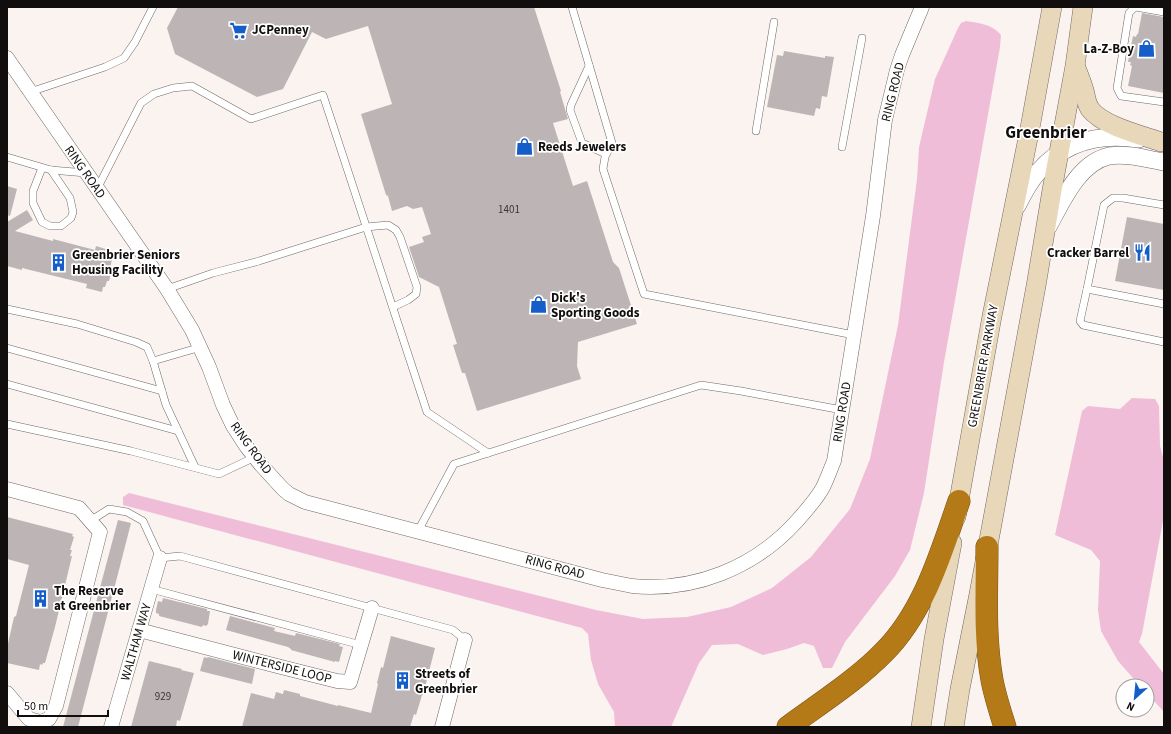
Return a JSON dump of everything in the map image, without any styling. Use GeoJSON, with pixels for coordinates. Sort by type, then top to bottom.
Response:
{"type":"FeatureCollection","features":[{"type":"Feature","properties":{"kind":"highway"},"geometry":{"type":"LineString","coordinates":[[788,727],[857,676],[874,662],[896,639],[910,619],[934,573],[959,501]]}},
{"type":"Feature","properties":{"kind":"highway"},"geometry":{"type":"LineString","coordinates":[[987,547],[987,631],[989,661],[996,700],[1005,727]]}},
{"type":"Feature","properties":{"kind":"main road","name":"GREENBRIER PARKWAY"},"geometry":{"type":"LineString","coordinates":[[920,727],[934,640],[992,316],[1052,7]]}},
{"type":"Feature","properties":{"kind":"main road"},"geometry":{"type":"LineString","coordinates":[[954,727],[1023,359],[1075,66],[1083,7]]}},
{"type":"Feature","properties":{"kind":"main road"},"geometry":{"type":"LineString","coordinates":[[1075,66],[1090,109],[1118,127],[1162,142]]}},
{"type":"Feature","properties":{"kind":"street","name":"RING ROAD"},"geometry":{"type":"LineString","coordinates":[[7,58],[14,73],[30,92],[166,289],[192,330],[233,426],[255,457],[283,489],[305,502],[602,580],[632,586],[662,586],[686,584],[708,579],[750,560],[771,546],[790,529],[808,510],[822,488],[834,461],[874,216],[885,120],[897,70],[922,7]]}},
{"type":"Feature","properties":{"kind":"street"},"geometry":{"type":"LineString","coordinates":[[1013,213],[1024,192],[1038,172],[1060,152],[1080,143],[1098,138],[1117,137],[1162,142]]}},
{"type":"Feature","properties":{"kind":"street"},"geometry":{"type":"LineString","coordinates":[[1045,231],[1070,188],[1081,173],[1092,164],[1108,156],[1129,156],[1164,162]]}},
{"type":"Feature","properties":{"kind":"street"},"geometry":{"type":"LineString","coordinates":[[7,490],[79,508],[100,532],[56,706],[49,719],[40,722],[29,719],[7,693]]}},
{"type":"Feature","properties":{"kind":"street","name":"WALTHAM WAY"},"geometry":{"type":"LineString","coordinates":[[111,727],[160,558]]}},
{"type":"Feature","properties":{"kind":"street","name":"WINTERSIDE LOOP"},"geometry":{"type":"LineString","coordinates":[[139,630],[288,669],[337,681],[350,682],[372,608]]}},
{"type":"Feature","properties":{"kind":"street"},"geometry":{"type":"LineString","coordinates":[[442,727],[465,640]]}},
{"type":"Feature","properties":{"kind":"lane"},"geometry":{"type":"LineString","coordinates":[[30,92],[105,67],[124,58],[135,42],[153,7]]}},
{"type":"Feature","properties":{"kind":"lane"},"geometry":{"type":"LineString","coordinates":[[572,7],[612,143],[606,154],[603,169],[644,294],[854,335]]}},
{"type":"Feature","properties":{"kind":"lane"},"geometry":{"type":"LineString","coordinates":[[1164,12],[1136,7],[1130,14],[1117,88],[1122,96],[1164,102]]}},
{"type":"Feature","properties":{"kind":"lane"},"geometry":{"type":"LineString","coordinates":[[756,131],[774,22]]}},
{"type":"Feature","properties":{"kind":"lane"},"geometry":{"type":"LineString","coordinates":[[842,147],[862,38]]}},
{"type":"Feature","properties":{"kind":"lane"},"geometry":{"type":"LineString","coordinates":[[589,66],[570,110],[582,143],[606,154]]}},
{"type":"Feature","properties":{"kind":"lane"},"geometry":{"type":"LineString","coordinates":[[97,189],[141,104],[154,94],[173,88],[192,86],[251,119],[323,95],[427,412],[488,453]]}},
{"type":"Feature","properties":{"kind":"lane"},"geometry":{"type":"LineString","coordinates":[[7,157],[51,170],[86,174]]}},
{"type":"Feature","properties":{"kind":"lane"},"geometry":{"type":"LineString","coordinates":[[42,168],[33,191],[33,203],[42,222],[50,226],[61,226],[71,218],[73,212],[70,198],[51,170]]}},
{"type":"Feature","properties":{"kind":"lane"},"geometry":{"type":"LineString","coordinates":[[1164,205],[1123,198],[1113,198],[1104,205],[1080,321],[1083,326],[1164,342]]}},
{"type":"Feature","properties":{"kind":"lane"},"geometry":{"type":"LineString","coordinates":[[166,289],[213,273],[268,258],[366,227],[388,225],[396,230],[417,287],[416,294],[408,300],[393,307]]}},
{"type":"Feature","properties":{"kind":"lane"},"geometry":{"type":"LineString","coordinates":[[1086,289],[1164,304]]}},
{"type":"Feature","properties":{"kind":"lane"},"geometry":{"type":"LineString","coordinates":[[7,309],[77,324],[147,346],[166,405],[195,468]]}},
{"type":"Feature","properties":{"kind":"lane"},"geometry":{"type":"LineString","coordinates":[[153,361],[200,347]]}},
{"type":"Feature","properties":{"kind":"lane"},"geometry":{"type":"LineString","coordinates":[[7,348],[162,391]]}},
{"type":"Feature","properties":{"kind":"lane"},"geometry":{"type":"LineString","coordinates":[[7,384],[178,431]]}},
{"type":"Feature","properties":{"kind":"lane"},"geometry":{"type":"LineString","coordinates":[[418,532],[454,464],[701,385],[842,410]]}},
{"type":"Feature","properties":{"kind":"lane"},"geometry":{"type":"LineString","coordinates":[[7,424],[131,451],[218,474],[255,457]]}},
{"type":"Feature","properties":{"kind":"lane"},"geometry":{"type":"LineString","coordinates":[[90,521],[109,509],[127,512],[143,521],[160,558],[180,556],[453,630],[465,640]]}},
{"type":"Feature","properties":{"kind":"lane"},"geometry":{"type":"LineString","coordinates":[[151,589],[361,645]]}},
{"type":"Feature","properties":{"kind":"shaded area"},"geometry":{"type":"Polygon","coordinates":[[[966,21],[976,22],[994,28],[1001,35],[1000,47],[944,362],[924,493],[910,550],[895,576],[845,642],[832,668],[823,668],[814,646],[804,643],[763,655],[738,644],[712,645],[699,663],[671,727],[615,727],[614,712],[598,684],[591,660],[588,634],[582,628],[123,505],[123,497],[129,493],[596,610],[643,619],[687,617],[731,607],[772,588],[811,557],[850,509],[870,459],[898,325],[917,179],[919,147],[935,79],[958,28],[961,23],[966,21]]]}},
{"type":"Feature","properties":{"kind":"shaded area"},"geometry":{"type":"Polygon","coordinates":[[[1132,398],[1155,399],[1159,406],[1160,446],[1164,461],[1164,515],[1142,634],[1139,642],[1164,674],[1164,712],[1155,702],[1155,678],[1133,678],[1118,661],[1101,631],[1098,610],[1100,561],[1091,550],[1055,535],[1082,411],[1088,406],[1120,409],[1132,398]]]}},
{"type":"Feature","properties":{"kind":"building"},"geometry":{"type":"Polygon","coordinates":[[[178,7],[534,7],[561,91],[560,92],[568,119],[553,123],[573,186],[587,181],[613,262],[619,268],[637,324],[578,342],[577,366],[581,379],[477,411],[465,373],[462,373],[453,345],[457,344],[439,287],[419,277],[409,247],[424,242],[422,237],[431,234],[422,207],[413,209],[407,206],[392,211],[361,114],[392,104],[368,26],[326,39],[312,32],[283,89],[257,97],[175,54],[167,28],[178,7]]]}},
{"type":"Feature","properties":{"kind":"building","name":"La-Z-Boy"},"geometry":{"type":"Polygon","coordinates":[[[1142,13],[1164,17],[1164,93],[1128,86],[1132,66],[1130,65],[1131,62],[1128,62],[1133,36],[1136,37],[1138,34],[1142,13]]]}},
{"type":"Feature","properties":{"kind":"building"},"geometry":{"type":"Polygon","coordinates":[[[784,51],[825,58],[825,56],[834,57],[827,97],[822,96],[820,109],[816,108],[814,116],[767,107],[777,55],[783,56],[784,51]]]}},
{"type":"Feature","properties":{"kind":"building"},"geometry":{"type":"Polygon","coordinates":[[[7,186],[17,189],[10,216],[7,215],[7,186]]]}},
{"type":"Feature","properties":{"kind":"building","name":"Greenbrier Seniors Housing Facility"},"geometry":{"type":"Polygon","coordinates":[[[27,210],[33,220],[15,231],[95,250],[96,246],[112,251],[110,269],[112,269],[109,281],[107,281],[105,287],[103,287],[102,292],[86,288],[87,284],[22,268],[22,270],[7,266],[7,222],[27,210]]]}},
{"type":"Feature","properties":{"kind":"building","name":"Cracker Barrel"},"geometry":{"type":"Polygon","coordinates":[[[1127,217],[1164,224],[1164,290],[1115,281],[1127,217]]]}},
{"type":"Feature","properties":{"kind":"building","name":"The Reserve at Greenbrier"},"geometry":{"type":"Polygon","coordinates":[[[7,517],[73,534],[72,536],[74,537],[70,550],[72,550],[70,556],[72,556],[55,627],[45,663],[42,665],[40,664],[39,670],[7,663],[7,648],[29,565],[7,559],[7,517]]]}},
{"type":"Feature","properties":{"kind":"building"},"geometry":{"type":"Polygon","coordinates":[[[118,520],[131,523],[78,727],[63,727],[118,520]]]}},
{"type":"Feature","properties":{"kind":"building"},"geometry":{"type":"Polygon","coordinates":[[[163,598],[207,609],[207,611],[210,611],[208,624],[206,626],[203,625],[202,627],[159,616],[159,614],[156,613],[158,601],[162,602],[163,598]]]}},
{"type":"Feature","properties":{"kind":"building"},"geometry":{"type":"Polygon","coordinates":[[[230,616],[275,628],[274,631],[295,636],[296,633],[340,644],[339,646],[343,647],[339,662],[291,650],[288,647],[226,630],[230,616]]]}},
{"type":"Feature","properties":{"kind":"building","name":"Streets of Greenbrier"},"geometry":{"type":"Polygon","coordinates":[[[391,636],[435,648],[423,695],[410,727],[242,727],[251,693],[274,699],[276,692],[283,694],[284,690],[300,694],[300,696],[371,713],[381,667],[383,668],[391,636]]]}},
{"type":"Feature","properties":{"kind":"building"},"geometry":{"type":"Polygon","coordinates":[[[204,657],[255,669],[252,684],[200,671],[204,657]]]}},
{"type":"Feature","properties":{"kind":"building"},"geometry":{"type":"Polygon","coordinates":[[[149,661],[194,673],[180,721],[177,720],[176,727],[131,727],[149,661]]]}},
{"type":"Feature","properties":{"kind":"place","name":"JCPenney"},"geometry":{"type":"Point","coordinates":[239,30]}},
{"type":"Feature","properties":{"kind":"place","name":"La-Z-Boy"},"geometry":{"type":"Point","coordinates":[1147,49]}},
{"type":"Feature","properties":{"kind":"place","name":"Reeds Jewelers"},"geometry":{"type":"Point","coordinates":[525,147]}},
{"type":"Feature","properties":{"kind":"place","name":"Cracker Barrel"},"geometry":{"type":"Point","coordinates":[1142,253]}},
{"type":"Feature","properties":{"kind":"place","name":"Greenbrier Seniors Housing Facility"},"geometry":{"type":"Point","coordinates":[59,262]}},
{"type":"Feature","properties":{"kind":"place","name":"Dick's Sporting Goods"},"geometry":{"type":"Point","coordinates":[538,305]}},
{"type":"Feature","properties":{"kind":"place","name":"The Reserve at Greenbrier"},"geometry":{"type":"Point","coordinates":[41,598]}},
{"type":"Feature","properties":{"kind":"place","name":"Streets of Greenbrier"},"geometry":{"type":"Point","coordinates":[402,681]}},
{"type":"Feature","properties":{"kind":"district","name":"Greenbrier"},"geometry":{"type":"Point","coordinates":[1046,133]}}]}
